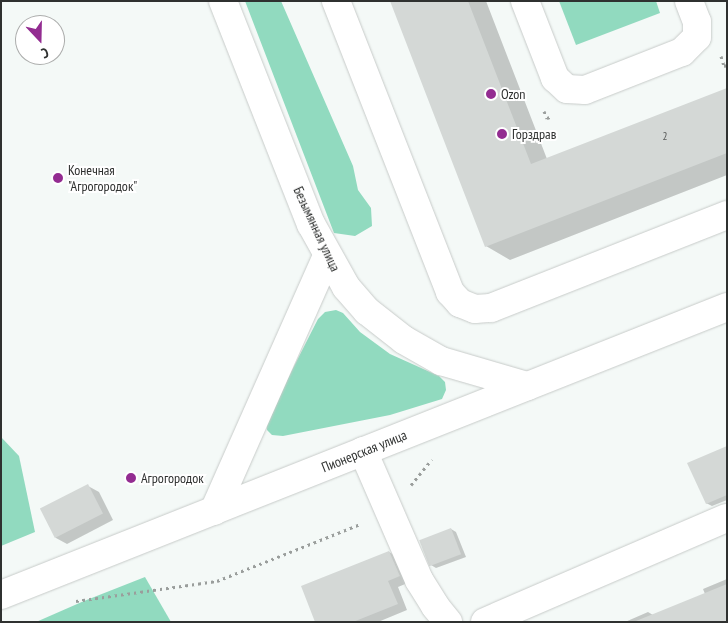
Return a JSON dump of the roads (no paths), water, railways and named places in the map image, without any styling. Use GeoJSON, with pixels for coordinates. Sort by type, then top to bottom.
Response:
{"type":"FeatureCollection","features":[{"type":"Feature","properties":{"kind":"street","name":"Безымянная улица"},"geometry":{"type":"LineString","coordinates":[[223,1],[311,224],[327,256],[346,287],[367,311],[404,340],[441,361],[526,386]]}},
{"type":"Feature","properties":{"kind":"street"},"geometry":{"type":"LineString","coordinates":[[336,1],[450,292],[460,303],[475,309],[491,308],[727,216]]}},
{"type":"Feature","properties":{"kind":"street"},"geometry":{"type":"LineString","coordinates":[[525,1],[555,78],[567,90],[585,90],[682,52],[697,37],[697,22],[689,1]]}},
{"type":"Feature","properties":{"kind":"street"},"geometry":{"type":"LineString","coordinates":[[214,511],[327,256]]}},
{"type":"Feature","properties":{"kind":"street","name":"Пионерская улица"},"geometry":{"type":"LineString","coordinates":[[1,595],[727,307]]}},
{"type":"Feature","properties":{"kind":"street"},"geometry":{"type":"LineString","coordinates":[[363,451],[419,580],[435,606],[448,622]]}},
{"type":"Feature","properties":{"kind":"street"},"geometry":{"type":"LineString","coordinates":[[485,622],[727,518]]}},
{"type":"Feature","properties":{"kind":"place","name":"Ozon"},"geometry":{"type":"Point","coordinates":[491,94]}},
{"type":"Feature","properties":{"kind":"place","name":"Горздрав"},"geometry":{"type":"Point","coordinates":[502,134]}},
{"type":"Feature","properties":{"kind":"place","name":"Конечная \"Агрогородок\""},"geometry":{"type":"Point","coordinates":[58,178]}},
{"type":"Feature","properties":{"kind":"place","name":"Агрогородок"},"geometry":{"type":"Point","coordinates":[131,478]}}]}
